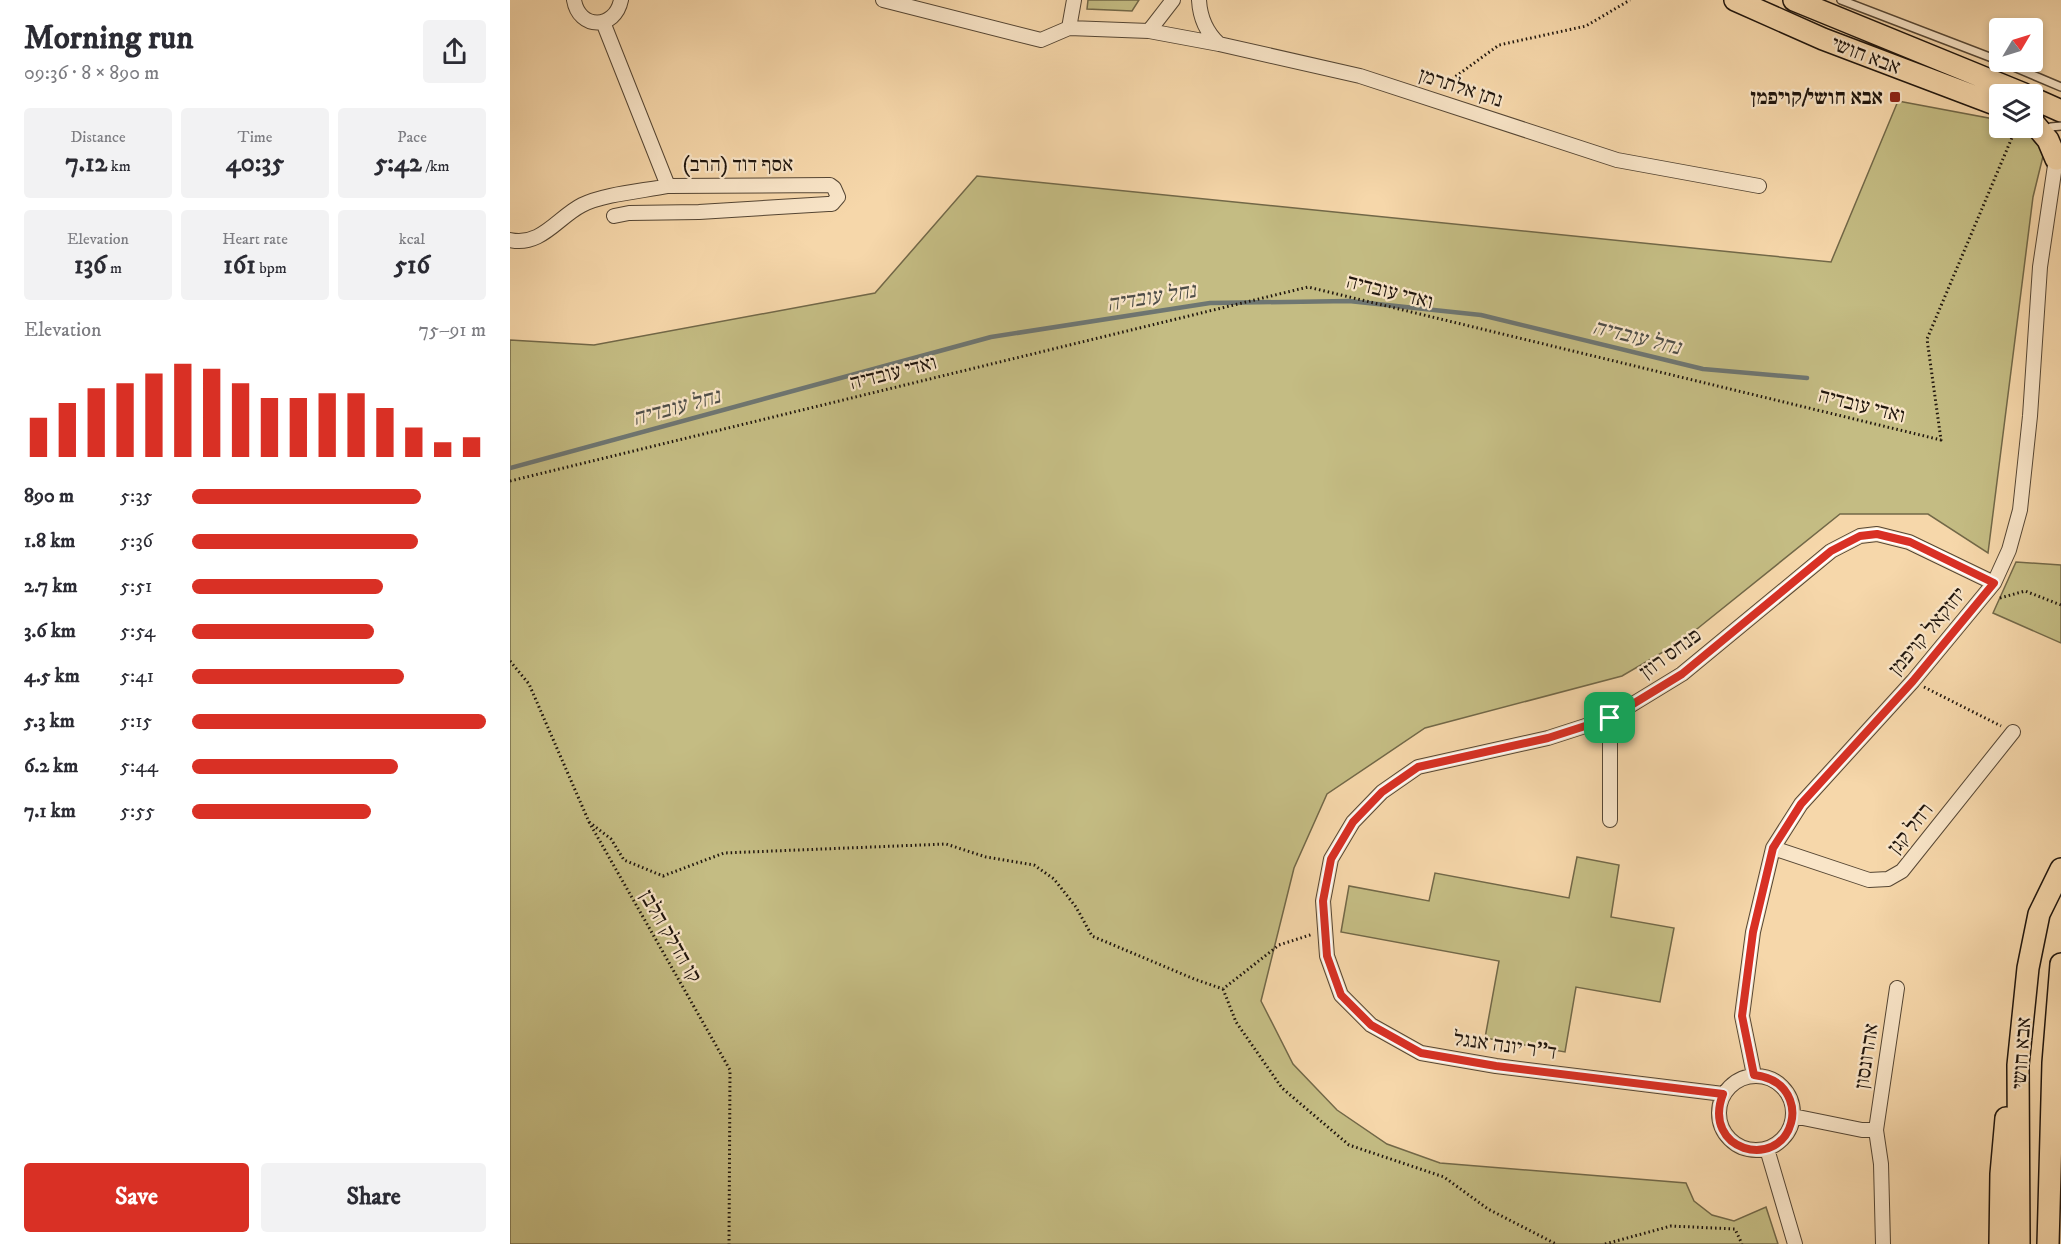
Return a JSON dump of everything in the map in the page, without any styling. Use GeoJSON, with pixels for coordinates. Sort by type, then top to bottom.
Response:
{"type":"FeatureCollection","features":[{"type":"Feature","properties":{"kind":"main road","name":"אבא חושי"},"geometry":{"type":"LineString","coordinates":[[1735,0],[1823,39],[1989,102]]}},
{"type":"Feature","properties":{"kind":"main road","name":"אבא חושי"},"geometry":{"type":"LineString","coordinates":[[1805,1],[2001,84]]}},
{"type":"Feature","properties":{"kind":"main road"},"geometry":{"type":"LineString","coordinates":[[2043,118],[2053,137]]}},
{"type":"Feature","properties":{"kind":"main road","name":"אבא חושי"},"geometry":{"type":"LineString","coordinates":[[2019,1244],[2018,1065],[2032,942],[2039,914],[2061,869]]}},
{"type":"Feature","properties":{"kind":"main road","name":"אבא חושי"},"geometry":{"type":"LineString","coordinates":[[2048,1244],[2053,1063],[2061,964]]}},
{"type":"Feature","properties":{"kind":"main road"},"geometry":{"type":"LineString","coordinates":[[2000,1244],[2001,1174],[2008,1103],[2018,1065]]}},
{"type":"Feature","properties":{"kind":"street"},"geometry":{"type":"LineString","coordinates":[[573,0],[575,8],[583,18],[591,22],[603,22],[613,17],[620,9],[621,0]]}},
{"type":"Feature","properties":{"kind":"street"},"geometry":{"type":"LineString","coordinates":[[882,0],[1041,40],[1070,28],[1074,0]]}},
{"type":"Feature","properties":{"kind":"street"},"geometry":{"type":"LineString","coordinates":[[1149,31],[1173,0]]}},
{"type":"Feature","properties":{"kind":"street"},"geometry":{"type":"LineString","coordinates":[[1199,0],[1208,33],[1219,44]]}},
{"type":"Feature","properties":{"kind":"street","name":"אסף דוד (הרב)"},"geometry":{"type":"LineString","coordinates":[[603,22],[668,186],[830,185],[838,197],[836,201],[828,204],[699,212],[629,213],[614,216]]}},
{"type":"Feature","properties":{"kind":"street","name":"נתן אלתרמן"},"geometry":{"type":"LineString","coordinates":[[1070,28],[1149,31],[1219,44],[1360,76],[1617,160],[1759,186]]}},
{"type":"Feature","properties":{"kind":"street","name":"יחזקאל קויפמן"},"geometry":{"type":"LineString","coordinates":[[1754,1075],[1742,1016],[1753,932],[1773,848],[1801,804],[1913,681],[1994,583],[2009,550],[2020,510],[2053,137]]}},
{"type":"Feature","properties":{"kind":"street"},"geometry":{"type":"LineString","coordinates":[[510,240],[535,239],[581,205],[601,197],[668,186]]}},
{"type":"Feature","properties":{"kind":"street","name":"פנחס רוזן"},"geometry":{"type":"LineString","coordinates":[[1327,956],[1323,901],[1331,859],[1353,822],[1382,792],[1418,767],[1548,738],[1610,718],[1682,674],[1831,551],[1860,536],[1877,534],[1910,542],[1994,583]]}},
{"type":"Feature","properties":{"kind":"street"},"geometry":{"type":"LineString","coordinates":[[1610,718],[1610,820]]}},
{"type":"Feature","properties":{"kind":"street","name":"רחל קגן"},"geometry":{"type":"LineString","coordinates":[[1773,848],[1869,880],[1888,879],[1902,872],[2013,732]]}},
{"type":"Feature","properties":{"kind":"street","name":"ד''ר יונה אנגל"},"geometry":{"type":"LineString","coordinates":[[1327,956],[1341,995],[1371,1025],[1421,1053],[1496,1066],[1723,1094]]}},
{"type":"Feature","properties":{"kind":"street","name":"אהרונסון"},"geometry":{"type":"LineString","coordinates":[[1883,1244],[1881,1164],[1876,1130],[1897,988]]}},
{"type":"Feature","properties":{"kind":"street"},"geometry":{"type":"LineString","coordinates":[[1754,1075],[1767,1077],[1778,1083],[1787,1092],[1792,1104],[1793,1116],[1785,1136],[1777,1144],[1767,1149],[1742,1148],[1727,1136],[1719,1119],[1719,1106],[1723,1094],[1737,1081],[1754,1075]]}},
{"type":"Feature","properties":{"kind":"street"},"geometry":{"type":"LineString","coordinates":[[1793,1116],[1862,1130],[1876,1130]]}},
{"type":"Feature","properties":{"kind":"street"},"geometry":{"type":"LineString","coordinates":[[1767,1149],[1795,1244]]}},
{"type":"Feature","properties":{"kind":"lane"},"geometry":{"type":"LineString","coordinates":[[1841,0],[1856,2],[1989,56]]}},
{"type":"Feature","properties":{"kind":"lane"},"geometry":{"type":"LineString","coordinates":[[2026,72],[2061,87]]}},
{"type":"Feature","properties":{"kind":"path"},"geometry":{"type":"LineString","coordinates":[[1428,98],[1499,45],[1586,26],[1630,0]]}},
{"type":"Feature","properties":{"kind":"path","name":"ואדי עובדיה"},"geometry":{"type":"LineString","coordinates":[[510,481],[1308,287],[1941,440],[1927,339],[2012,138]]}},
{"type":"Feature","properties":{"kind":"path"},"geometry":{"type":"LineString","coordinates":[[2025,591],[2061,605]]}},
{"type":"Feature","properties":{"kind":"path","name":"קו הדלק הלבן"},"geometry":{"type":"LineString","coordinates":[[510,662],[529,684],[589,822],[730,1070],[729,1244]]}},
{"type":"Feature","properties":{"kind":"path"},"geometry":{"type":"LineString","coordinates":[[1913,681],[2013,732]]}},
{"type":"Feature","properties":{"kind":"path"},"geometry":{"type":"LineString","coordinates":[[589,822],[611,839],[624,860],[663,876],[724,853],[946,844],[986,857],[1034,865],[1054,879],[1076,907],[1092,936],[1223,989],[1236,1022],[1282,1088],[1349,1145],[1444,1178],[1488,1209],[1556,1244]]}},
{"type":"Feature","properties":{"kind":"path"},"geometry":{"type":"LineString","coordinates":[[1223,989],[1280,945],[1325,930]]}},
{"type":"Feature","properties":{"kind":"path"},"geometry":{"type":"LineString","coordinates":[[1605,1244],[1671,1226],[1735,1229],[1743,1244]]}},
{"type":"Feature","properties":{"kind":"shaded area"},"geometry":{"type":"Polygon","coordinates":[[[1088,0],[1139,0],[1132,11],[1087,9],[1088,0]]]}},
{"type":"Feature","properties":{"kind":"shaded area"},"geometry":{"type":"Polygon","coordinates":[[[1898,101],[1989,118],[1989,138],[2041,138],[2046,144],[2033,197],[1988,553],[1928,514],[1840,514],[1682,641],[1622,676],[1425,728],[1327,794],[1294,868],[1261,1001],[1293,1064],[1337,1110],[1387,1144],[1440,1163],[1686,1183],[1694,1201],[1712,1215],[1734,1221],[1766,1207],[1778,1244],[510,1244],[510,340],[594,345],[875,293],[977,176],[1831,262],[1898,101]]]}},
{"type":"Feature","properties":{"kind":"shaded area"},"geometry":{"type":"Polygon","coordinates":[[[2016,562],[2061,565],[2061,643],[1993,613],[2016,562]]]}},
{"type":"Feature","properties":{"kind":"shaded area"},"geometry":{"type":"Polygon","coordinates":[[[1577,857],[1619,865],[1611,917],[1674,928],[1660,1002],[1576,987],[1565,1052],[1485,1038],[1499,961],[1341,932],[1349,886],[1429,901],[1435,873],[1569,898],[1577,857]]]}},
{"type":"Feature","properties":{"kind":"waterway","name":"נחל עובדיה"},"geometry":{"type":"LineString","coordinates":[[510,468],[991,337],[1210,303],[1349,301],[1481,315],[1703,369],[1807,378]]}},
{"type":"Feature","properties":{"kind":"place","name":"אבא חושי/קויפמן"},"geometry":{"type":"Point","coordinates":[1895,97]}},
{"type":"Feature","properties":{"kind":"route"},"geometry":{"type":"LineString","coordinates":[[1877,534],[1910,542],[1994,583],[1913,681],[1801,804],[1773,848],[1753,932],[1742,1016],[1754,1075],[1767,1077],[1778,1083],[1787,1092],[1792,1104],[1793,1116],[1785,1136],[1777,1144],[1767,1149],[1742,1148],[1731,1141],[1723,1131],[1719,1119],[1719,1106],[1723,1094],[1496,1066],[1421,1053],[1371,1025],[1341,995],[1327,956],[1323,901],[1331,859],[1353,822],[1382,792],[1418,767],[1548,738],[1610,718],[1682,674],[1831,551],[1860,536],[1877,534]]}}]}
